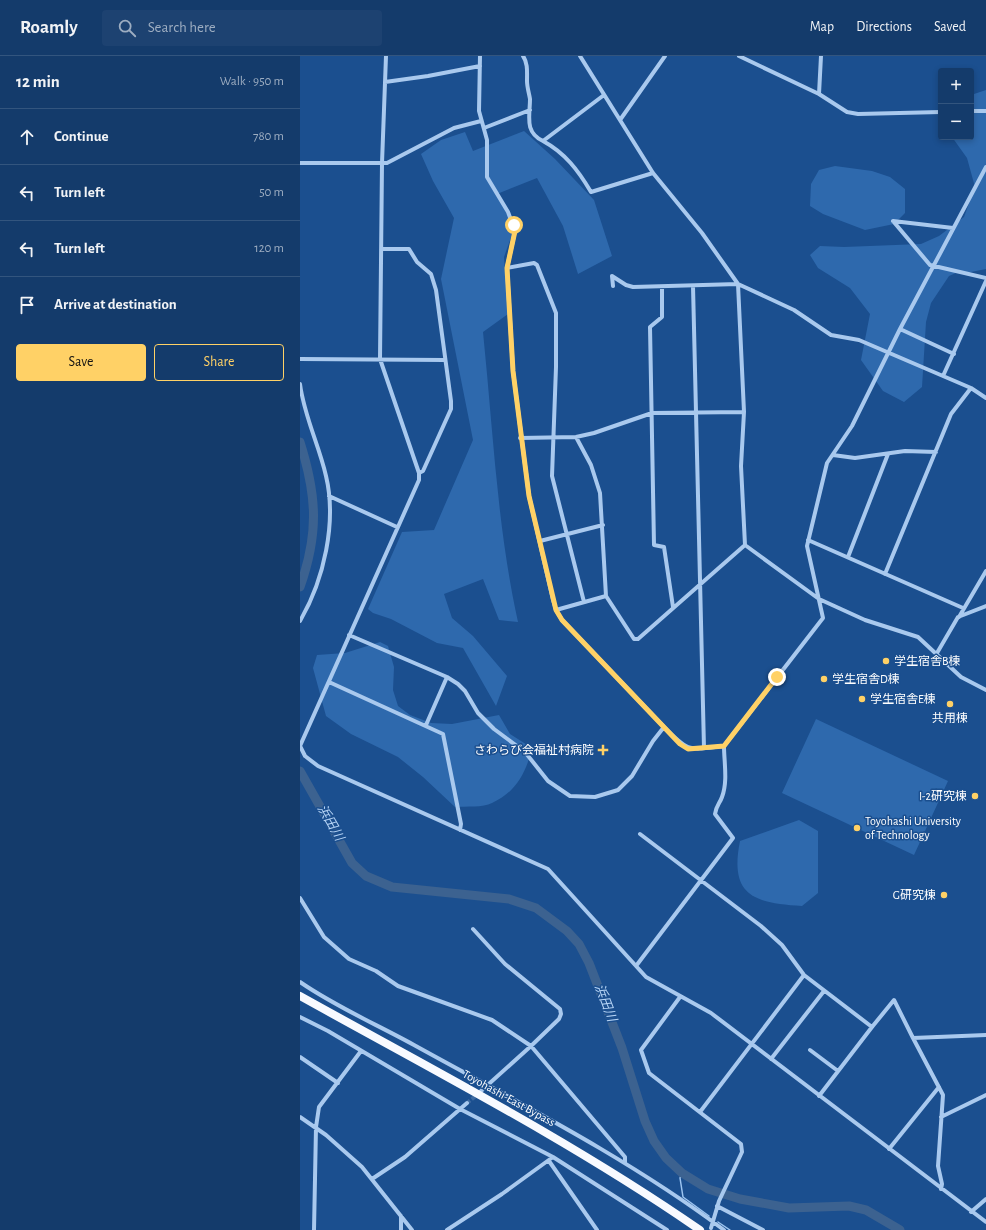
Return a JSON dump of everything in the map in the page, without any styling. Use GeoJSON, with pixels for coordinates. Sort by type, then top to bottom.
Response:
{"type":"FeatureCollection","features":[{"type":"Feature","properties":{"kind":"highway","name":"Toyohashi-East Bypass"},"geometry":{"type":"LineString","coordinates":[[300,996],[551,1136],[602,1166],[700,1230]]}},
{"type":"Feature","properties":{"kind":"street"},"geometry":{"type":"LineString","coordinates":[[386,56],[382,163],[380,359],[419,473],[419,480],[300,746],[306,756],[318,766],[548,869],[646,977],[711,1013],[986,1222]]}},
{"type":"Feature","properties":{"kind":"street"},"geometry":{"type":"LineString","coordinates":[[480,56],[479,111],[487,140],[487,177],[514,225],[515,231],[507,268],[513,371],[520,438],[529,496],[556,610],[562,620],[680,744],[688,749],[724,746]]}},
{"type":"Feature","properties":{"kind":"street"},"geometry":{"type":"LineString","coordinates":[[523,56],[527,64],[530,129],[543,141],[558,149],[566,157],[591,192],[653,174]]}},
{"type":"Feature","properties":{"kind":"street"},"geometry":{"type":"LineString","coordinates":[[580,56],[653,174],[702,233],[738,284],[744,412],[741,466],[745,545]]}},
{"type":"Feature","properties":{"kind":"street"},"geometry":{"type":"LineString","coordinates":[[620,120],[665,56]]}},
{"type":"Feature","properties":{"kind":"street"},"geometry":{"type":"LineString","coordinates":[[739,56],[819,94],[847,112],[858,114],[938,112]]}},
{"type":"Feature","properties":{"kind":"street"},"geometry":{"type":"LineString","coordinates":[[819,94],[821,56]]}},
{"type":"Feature","properties":{"kind":"street"},"geometry":{"type":"LineString","coordinates":[[385,82],[428,76],[480,66]]}},
{"type":"Feature","properties":{"kind":"street"},"geometry":{"type":"LineString","coordinates":[[543,141],[604,95]]}},
{"type":"Feature","properties":{"kind":"street"},"geometry":{"type":"LineString","coordinates":[[484,128],[530,110]]}},
{"type":"Feature","properties":{"kind":"street"},"geometry":{"type":"LineString","coordinates":[[974,112],[986,111]]}},
{"type":"Feature","properties":{"kind":"street"},"geometry":{"type":"LineString","coordinates":[[300,163],[386,163],[454,128],[481,121]]}},
{"type":"Feature","properties":{"kind":"street"},"geometry":{"type":"LineString","coordinates":[[636,966],[733,838],[715,814],[716,806],[722,798],[725,783],[724,746],[823,618],[807,546],[827,463],[834,455],[852,426],[932,265],[986,167]]}},
{"type":"Feature","properties":{"kind":"street"},"geometry":{"type":"LineString","coordinates":[[943,376],[986,280],[930,265],[893,221],[953,228]]}},
{"type":"Feature","properties":{"kind":"street"},"geometry":{"type":"LineString","coordinates":[[381,249],[409,249],[417,262],[431,274],[436,290],[451,409],[423,470],[419,473]]}},
{"type":"Feature","properties":{"kind":"street"},"geometry":{"type":"LineString","coordinates":[[507,268],[534,263],[537,265],[556,313],[552,476],[584,602]]}},
{"type":"Feature","properties":{"kind":"street"},"geometry":{"type":"LineString","coordinates":[[613,286],[612,276],[633,287],[738,284],[794,310],[831,335],[859,340],[971,388],[986,398]]}},
{"type":"Feature","properties":{"kind":"street"},"geometry":{"type":"LineString","coordinates":[[693,286],[704,748]]}},
{"type":"Feature","properties":{"kind":"street"},"geometry":{"type":"LineString","coordinates":[[662,287],[662,317],[650,327],[654,545],[664,547],[673,607]]}},
{"type":"Feature","properties":{"kind":"street"},"geometry":{"type":"LineString","coordinates":[[900,329],[954,354]]}},
{"type":"Feature","properties":{"kind":"street"},"geometry":{"type":"LineString","coordinates":[[300,359],[444,360]]}},
{"type":"Feature","properties":{"kind":"street"},"geometry":{"type":"LineString","coordinates":[[300,384],[326,476],[329,496],[328,540],[320,577],[308,607],[300,621]]}},
{"type":"Feature","properties":{"kind":"street"},"geometry":{"type":"LineString","coordinates":[[885,574],[951,414],[971,388]]}},
{"type":"Feature","properties":{"kind":"street"},"geometry":{"type":"LineString","coordinates":[[520,438],[576,437],[594,433],[652,413],[744,412]]}},
{"type":"Feature","properties":{"kind":"street"},"geometry":{"type":"LineString","coordinates":[[576,437],[591,465],[600,492],[606,596],[634,639],[638,639],[745,545]]}},
{"type":"Feature","properties":{"kind":"street"},"geometry":{"type":"LineString","coordinates":[[834,455],[855,458],[905,451],[936,452]]}},
{"type":"Feature","properties":{"kind":"street"},"geometry":{"type":"LineString","coordinates":[[848,557],[888,454]]}},
{"type":"Feature","properties":{"kind":"street"},"geometry":{"type":"LineString","coordinates":[[329,496],[398,527]]}},
{"type":"Feature","properties":{"kind":"street"},"geometry":{"type":"LineString","coordinates":[[540,541],[603,525]]}},
{"type":"Feature","properties":{"kind":"street"},"geometry":{"type":"LineString","coordinates":[[808,540],[963,608]]}},
{"type":"Feature","properties":{"kind":"street"},"geometry":{"type":"LineString","coordinates":[[745,545],[819,599],[865,620],[918,637],[937,653],[961,677],[986,690]]}},
{"type":"Feature","properties":{"kind":"street"},"geometry":{"type":"LineString","coordinates":[[937,653],[986,571]]}},
{"type":"Feature","properties":{"kind":"street"},"geometry":{"type":"LineString","coordinates":[[556,610],[606,596]]}},
{"type":"Feature","properties":{"kind":"street"},"geometry":{"type":"LineString","coordinates":[[958,617],[986,606]]}},
{"type":"Feature","properties":{"kind":"street"},"geometry":{"type":"LineString","coordinates":[[349,635],[447,677],[458,684],[465,691],[478,713],[494,729],[525,752],[548,782],[570,796],[595,797],[618,790],[632,776],[653,741],[664,727]]}},
{"type":"Feature","properties":{"kind":"street"},"geometry":{"type":"LineString","coordinates":[[426,725],[447,677]]}},
{"type":"Feature","properties":{"kind":"street"},"geometry":{"type":"LineString","coordinates":[[329,682],[443,734],[461,824],[460,830]]}},
{"type":"Feature","properties":{"kind":"street"},"geometry":{"type":"LineString","coordinates":[[640,834],[761,926],[782,945],[804,975],[872,1027]]}},
{"type":"Feature","properties":{"kind":"street"},"geometry":{"type":"LineString","coordinates":[[300,898],[324,937],[349,959],[376,971],[398,986],[492,1020],[531,1046],[625,1157],[625,1163]]}},
{"type":"Feature","properties":{"kind":"street"},"geometry":{"type":"LineString","coordinates":[[473,929],[506,964],[560,1009],[561,1014],[559,1018],[531,1046],[481,1091]]}},
{"type":"Feature","properties":{"kind":"street"},"geometry":{"type":"LineString","coordinates":[[700,1112],[804,975]]}},
{"type":"Feature","properties":{"kind":"street"},"geometry":{"type":"LineString","coordinates":[[300,982],[374,1025],[488,1085],[625,1163],[724,1230]]}},
{"type":"Feature","properties":{"kind":"street"},"geometry":{"type":"LineString","coordinates":[[771,1059],[824,991]]}},
{"type":"Feature","properties":{"kind":"street"},"geometry":{"type":"LineString","coordinates":[[680,997],[641,1050],[649,1073],[741,1144],[743,1148],[726,1183],[717,1206],[711,1228]]}},
{"type":"Feature","properties":{"kind":"street"},"geometry":{"type":"LineString","coordinates":[[819,1096],[894,1000],[942,1095],[938,1166],[942,1184],[941,1189]]}},
{"type":"Feature","properties":{"kind":"street"},"geometry":{"type":"LineString","coordinates":[[300,1017],[460,1109],[553,1157],[667,1230]]}},
{"type":"Feature","properties":{"kind":"street"},"geometry":{"type":"LineString","coordinates":[[913,1038],[986,1035]]}},
{"type":"Feature","properties":{"kind":"street"},"geometry":{"type":"LineString","coordinates":[[810,1050],[838,1071]]}},
{"type":"Feature","properties":{"kind":"street"},"geometry":{"type":"LineString","coordinates":[[314,1230],[316,1127],[319,1107],[361,1051]]}},
{"type":"Feature","properties":{"kind":"street"},"geometry":{"type":"LineString","coordinates":[[300,1057],[338,1083]]}},
{"type":"Feature","properties":{"kind":"street"},"geometry":{"type":"LineString","coordinates":[[889,1149],[939,1087]]}},
{"type":"Feature","properties":{"kind":"street"},"geometry":{"type":"LineString","coordinates":[[941,1117],[986,1095]]}},
{"type":"Feature","properties":{"kind":"street"},"geometry":{"type":"LineString","coordinates":[[372,1179],[405,1157],[467,1103]]}},
{"type":"Feature","properties":{"kind":"street"},"geometry":{"type":"LineString","coordinates":[[300,1117],[316,1127],[358,1162],[412,1230]]}},
{"type":"Feature","properties":{"kind":"street"},"geometry":{"type":"LineString","coordinates":[[447,1230],[553,1157]]}},
{"type":"Feature","properties":{"kind":"street"},"geometry":{"type":"LineString","coordinates":[[549,1161],[597,1230]]}},
{"type":"Feature","properties":{"kind":"street"},"geometry":{"type":"LineString","coordinates":[[971,1212],[986,1199]]}},
{"type":"Feature","properties":{"kind":"street"},"geometry":{"type":"LineString","coordinates":[[717,1206],[763,1230]]}},
{"type":"Feature","properties":{"kind":"street"},"geometry":{"type":"LineString","coordinates":[[401,1216],[401,1230]]}},
{"type":"Feature","properties":{"kind":"shaded area"},"geometry":{"type":"Polygon","coordinates":[[[986,90],[986,269],[966,273],[958,272],[949,276],[931,303],[926,322],[922,387],[904,402],[883,391],[861,360],[870,314],[850,288],[818,268],[810,255],[820,246],[844,247],[921,244],[939,236],[964,217],[975,187],[967,158],[954,140],[974,140],[974,94],[986,90]]]}},
{"type":"Feature","properties":{"kind":"shaded area"},"geometry":{"type":"Polygon","coordinates":[[[524,131],[555,159],[594,200],[612,256],[578,274],[563,226],[537,178],[497,194],[514,229],[504,257],[508,314],[483,332],[500,514],[518,622],[499,620],[483,579],[444,594],[452,618],[473,636],[507,676],[496,706],[463,648],[437,643],[391,619],[373,613],[368,609],[402,532],[434,530],[473,440],[441,279],[454,218],[433,181],[421,154],[441,140],[465,132],[473,151],[524,131]]]}},
{"type":"Feature","properties":{"kind":"shaded area"},"geometry":{"type":"Polygon","coordinates":[[[835,166],[872,171],[890,177],[905,189],[905,213],[894,224],[865,230],[823,214],[810,206],[811,184],[819,170],[835,166]]]}},
{"type":"Feature","properties":{"kind":"shaded area"},"geometry":{"type":"Polygon","coordinates":[[[380,642],[388,646],[394,667],[393,690],[398,706],[410,715],[431,723],[452,724],[499,715],[510,734],[532,748],[527,766],[519,781],[508,793],[488,805],[455,807],[423,777],[398,757],[351,734],[326,716],[313,668],[317,655],[345,653],[380,642]]]}},
{"type":"Feature","properties":{"kind":"shaded area"},"geometry":{"type":"Polygon","coordinates":[[[816,719],[948,781],[914,855],[782,793],[816,719]]]}},
{"type":"Feature","properties":{"kind":"shaded area"},"geometry":{"type":"Polygon","coordinates":[[[799,820],[818,831],[818,893],[802,906],[785,905],[758,899],[749,893],[742,885],[738,874],[740,841],[799,820]]]}},
{"type":"Feature","properties":{"kind":"waterway","name":"浜田川"},"geometry":{"type":"LineString","coordinates":[[300,442],[310,480],[314,514],[310,549],[300,587]]}},
{"type":"Feature","properties":{"kind":"waterway","name":"浜田川"},"geometry":{"type":"LineString","coordinates":[[300,771],[352,863],[366,876],[392,887],[509,899],[536,908],[567,931],[579,944],[589,963],[622,1048],[645,1121],[654,1141],[666,1158],[682,1173],[708,1189],[740,1199],[789,1208],[849,1206],[866,1210],[900,1230]]}},
{"type":"Feature","properties":{"kind":"waterway"},"geometry":{"type":"LineString","coordinates":[[682,1173],[680,1178],[683,1197],[709,1216]]}},
{"type":"Feature","properties":{"kind":"waterway"},"geometry":{"type":"LineString","coordinates":[[718,1222],[730,1230]]}},
{"type":"Feature","properties":{"kind":"tunnel"},"geometry":{"type":"LineString","coordinates":[[467,1103],[478,1094]]}},
{"type":"Feature","properties":{"kind":"place","name":"学生宿舎B棟"},"geometry":{"type":"Point","coordinates":[886,661]}},
{"type":"Feature","properties":{"kind":"place","name":"学生宿舎D棟"},"geometry":{"type":"Point","coordinates":[824,679]}},
{"type":"Feature","properties":{"kind":"place","name":"学生宿舎E棟"},"geometry":{"type":"Point","coordinates":[862,699]}},
{"type":"Feature","properties":{"kind":"place","name":"共用棟"},"geometry":{"type":"Point","coordinates":[950,704]}},
{"type":"Feature","properties":{"kind":"place","name":"さわらび会福祉村病院"},"geometry":{"type":"Point","coordinates":[603,750]}},
{"type":"Feature","properties":{"kind":"place","name":"I-2研究棟"},"geometry":{"type":"Point","coordinates":[975,796]}},
{"type":"Feature","properties":{"kind":"place","name":"Toyohashi University of Technology"},"geometry":{"type":"Point","coordinates":[857,828]}},
{"type":"Feature","properties":{"kind":"place","name":"G研究棟"},"geometry":{"type":"Point","coordinates":[944,895]}},
{"type":"Feature","properties":{"kind":"route"},"geometry":{"type":"LineString","coordinates":[[514,225],[515,231],[507,268],[513,371],[520,438],[529,496],[556,610],[562,620],[680,744],[688,749],[724,746],[777,677]]}}]}
